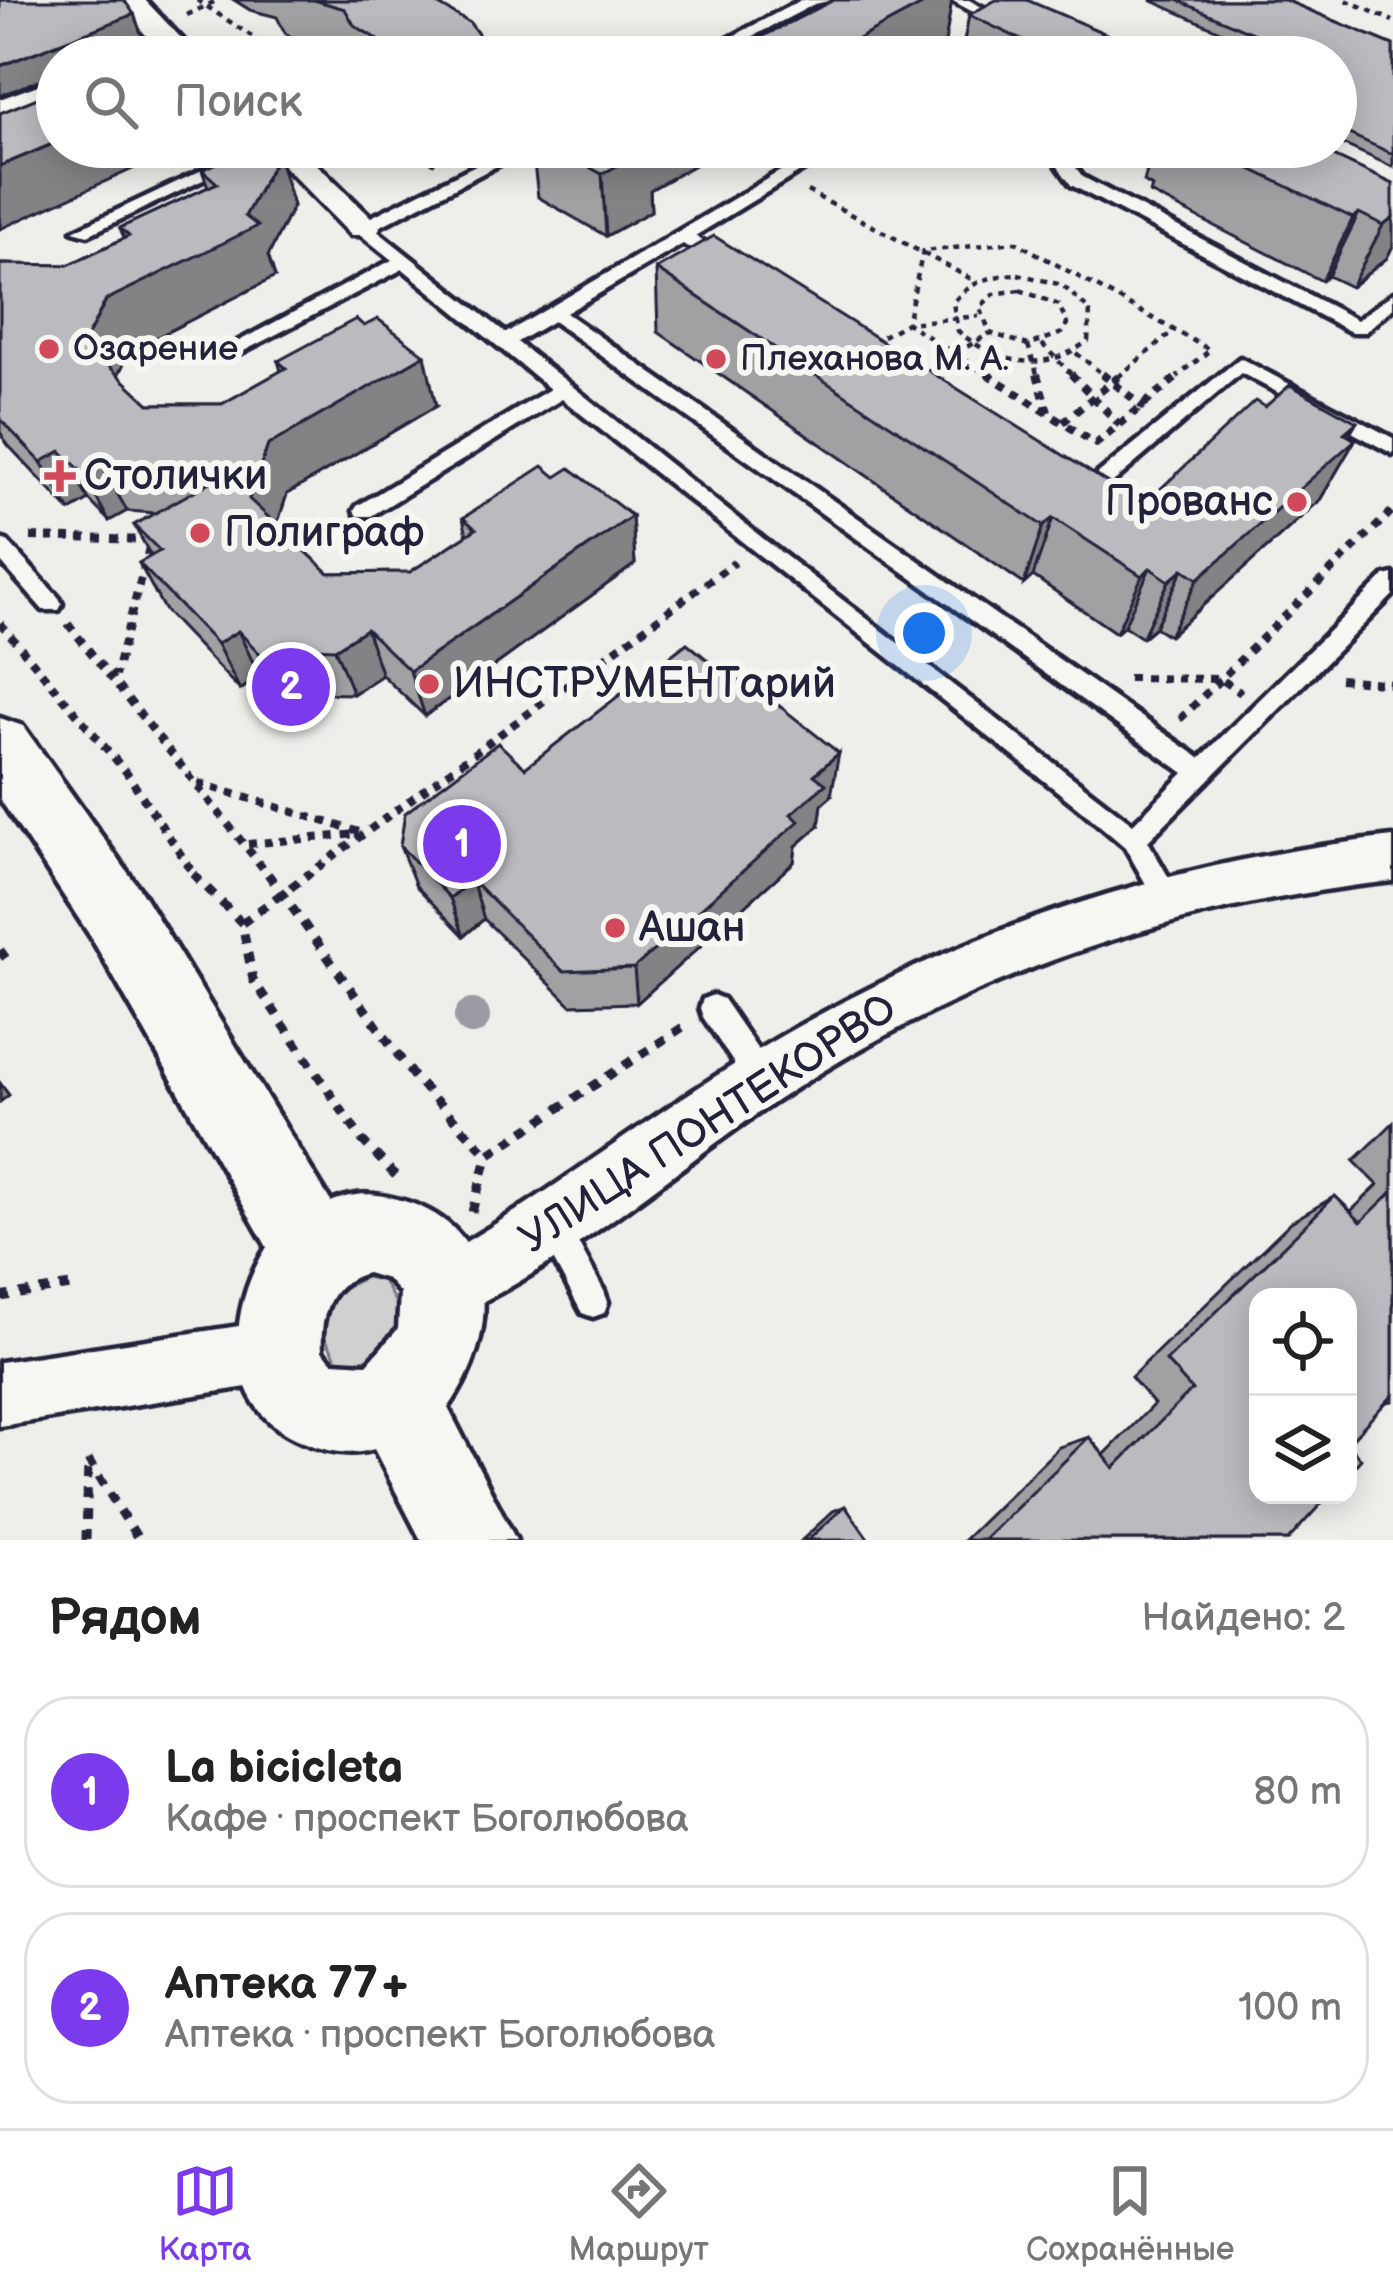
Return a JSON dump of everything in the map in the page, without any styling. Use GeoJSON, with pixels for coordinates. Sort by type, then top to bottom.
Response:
{"type":"FeatureCollection","features":[{"type":"Feature","properties":{"kind":"main road"},"geometry":{"type":"LineString","coordinates":[[0,745],[116,914],[316,1253]]}},
{"type":"Feature","properties":{"kind":"main road"},"geometry":{"type":"LineString","coordinates":[[367,1232],[394,1234],[416,1245],[434,1264],[447,1253],[446,1319],[437,1349],[420,1377],[395,1398],[365,1411],[335,1411],[309,1400],[289,1379],[279,1351],[285,1298],[316,1253],[367,1232]]}},
{"type":"Feature","properties":{"kind":"main road"},"geometry":{"type":"LineString","coordinates":[[395,1398],[470,1540]]}},
{"type":"Feature","properties":{"kind":"street"},"geometry":{"type":"LineString","coordinates":[[128,0],[171,36]]}},
{"type":"Feature","properties":{"kind":"street"},"geometry":{"type":"LineString","coordinates":[[0,110],[36,95]]}},
{"type":"Feature","properties":{"kind":"street"},"geometry":{"type":"LineString","coordinates":[[302,168],[363,228]]}},
{"type":"Feature","properties":{"kind":"street","name":"УЛИЦА ПОНТЕКОРВО"},"geometry":{"type":"LineString","coordinates":[[447,1253],[552,1226],[761,1079],[903,995],[1058,932],[1168,899],[1256,879],[1393,860]]}},
{"type":"Feature","properties":{"kind":"street"},"geometry":{"type":"LineString","coordinates":[[0,1394],[279,1351]]}},
{"type":"Feature","properties":{"kind":"lane"},"geometry":{"type":"LineString","coordinates":[[743,36],[812,0],[825,0]]}},
{"type":"Feature","properties":{"kind":"lane"},"geometry":{"type":"LineString","coordinates":[[958,0],[1018,28],[1005,36]]}},
{"type":"Feature","properties":{"kind":"lane"},"geometry":{"type":"LineString","coordinates":[[999,21],[1019,10]]}},
{"type":"Feature","properties":{"kind":"lane"},"geometry":{"type":"LineString","coordinates":[[82,231],[218,168]]}},
{"type":"Feature","properties":{"kind":"lane"},"geometry":{"type":"LineString","coordinates":[[483,168],[363,228],[758,546],[1134,839],[1168,899]]}},
{"type":"Feature","properties":{"kind":"lane"},"geometry":{"type":"LineString","coordinates":[[506,341],[797,168]]}},
{"type":"Feature","properties":{"kind":"lane"},"geometry":{"type":"LineString","coordinates":[[1067,168],[1077,181],[1358,328],[1393,299]]}},
{"type":"Feature","properties":{"kind":"lane"},"geometry":{"type":"LineString","coordinates":[[681,236],[752,279]]}},
{"type":"Feature","properties":{"kind":"lane"},"geometry":{"type":"LineString","coordinates":[[231,350],[405,261]]}},
{"type":"Feature","properties":{"kind":"lane"},"geometry":{"type":"LineString","coordinates":[[554,313],[1198,770]]}},
{"type":"Feature","properties":{"kind":"lane"},"geometry":{"type":"LineString","coordinates":[[1063,472],[1092,489],[1240,364],[1393,447]]}},
{"type":"Feature","properties":{"kind":"lane"},"geometry":{"type":"LineString","coordinates":[[364,511],[564,388]]}},
{"type":"Feature","properties":{"kind":"lane"},"geometry":{"type":"LineString","coordinates":[[11,542],[51,604]]}},
{"type":"Feature","properties":{"kind":"lane"},"geometry":{"type":"LineString","coordinates":[[1134,839],[1198,770],[1393,582]]}},
{"type":"Feature","properties":{"kind":"lane"},"geometry":{"type":"LineString","coordinates":[[712,1008],[761,1079]]}},
{"type":"Feature","properties":{"kind":"lane"},"geometry":{"type":"LineString","coordinates":[[552,1226],[593,1302]]}},
{"type":"Feature","properties":{"kind":"path"},"geometry":{"type":"LineString","coordinates":[[197,0],[252,36]]}},
{"type":"Feature","properties":{"kind":"path"},"geometry":{"type":"LineString","coordinates":[[179,36],[206,6],[218,0]]}},
{"type":"Feature","properties":{"kind":"path"},"geometry":{"type":"LineString","coordinates":[[1346,0],[1393,22]]}},
{"type":"Feature","properties":{"kind":"path"},"geometry":{"type":"LineString","coordinates":[[845,212],[975,281]]}},
{"type":"Feature","properties":{"kind":"path"},"geometry":{"type":"LineString","coordinates":[[907,322],[1096,444],[1210,350],[1016,242],[923,251]]}},
{"type":"Feature","properties":{"kind":"path"},"geometry":{"type":"LineString","coordinates":[[907,322],[923,251]]}},
{"type":"Feature","properties":{"kind":"path"},"geometry":{"type":"LineString","coordinates":[[995,275],[1040,277],[1079,297],[1093,326],[1076,353],[1035,364],[1012,362],[971,344],[952,317],[953,303],[975,281],[995,275]]}},
{"type":"Feature","properties":{"kind":"path"},"geometry":{"type":"LineString","coordinates":[[1006,291],[1048,297],[1065,314],[1066,324],[1042,344],[1028,345],[990,332],[979,316],[985,300],[1006,291]]}},
{"type":"Feature","properties":{"kind":"path"},"geometry":{"type":"LineString","coordinates":[[863,347],[907,322],[979,316]]}},
{"type":"Feature","properties":{"kind":"path"},"geometry":{"type":"LineString","coordinates":[[1063,422],[1175,330]]}},
{"type":"Feature","properties":{"kind":"path"},"geometry":{"type":"LineString","coordinates":[[957,353],[990,332]]}},
{"type":"Feature","properties":{"kind":"path"},"geometry":{"type":"LineString","coordinates":[[1042,344],[1143,445]]}},
{"type":"Feature","properties":{"kind":"path"},"geometry":{"type":"LineString","coordinates":[[1028,345],[1048,412]]}},
{"type":"Feature","properties":{"kind":"path"},"geometry":{"type":"LineString","coordinates":[[1076,353],[1169,424]]}},
{"type":"Feature","properties":{"kind":"path"},"geometry":{"type":"LineString","coordinates":[[1158,741],[1393,510]]}},
{"type":"Feature","properties":{"kind":"path"},"geometry":{"type":"LineString","coordinates":[[11,542],[152,540],[115,677]]}},
{"type":"Feature","properties":{"kind":"path"},"geometry":{"type":"LineString","coordinates":[[242,923],[758,546]]}},
{"type":"Feature","properties":{"kind":"path"},"geometry":{"type":"LineString","coordinates":[[51,604],[247,844],[413,1076],[488,1155]]}},
{"type":"Feature","properties":{"kind":"path"},"geometry":{"type":"LineString","coordinates":[[0,622],[126,772],[186,867],[242,923],[253,980],[362,1140],[404,1184]]}},
{"type":"Feature","properties":{"kind":"path"},"geometry":{"type":"LineString","coordinates":[[1067,677],[1221,679],[1263,707]]}},
{"type":"Feature","properties":{"kind":"path"},"geometry":{"type":"LineString","coordinates":[[196,782],[366,834]]}},
{"type":"Feature","properties":{"kind":"path"},"geometry":{"type":"LineString","coordinates":[[247,844],[366,834]]}},
{"type":"Feature","properties":{"kind":"path"},"geometry":{"type":"LineString","coordinates":[[0,950],[7,960]]}},
{"type":"Feature","properties":{"kind":"path"},"geometry":{"type":"LineString","coordinates":[[447,1253],[470,1221],[488,1155],[712,1008]]}},
{"type":"Feature","properties":{"kind":"path"},"geometry":{"type":"LineString","coordinates":[[0,1297],[71,1286]]}},
{"type":"Feature","properties":{"kind":"path"},"geometry":{"type":"LineString","coordinates":[[86,1540],[88,1460],[140,1540]]}},
{"type":"Feature","properties":{"kind":"shaded area"},"geometry":{"type":"Polygon","coordinates":[[[366,1277],[383,1281],[400,1310],[397,1323],[387,1343],[372,1357],[337,1359],[320,1329],[333,1293],[366,1277]]]}},
{"type":"Feature","properties":{"kind":"building"},"geometry":{"type":"Polygon","coordinates":[[[0,0],[124,0],[134,14],[77,36],[36,36],[36,52],[0,66],[0,0]]]}},
{"type":"Feature","properties":{"kind":"building"},"geometry":{"type":"Polygon","coordinates":[[[314,0],[430,0],[470,23],[479,36],[372,36],[354,25],[345,9],[314,0]]]}},
{"type":"Feature","properties":{"kind":"building"},"geometry":{"type":"Polygon","coordinates":[[[834,0],[931,0],[863,36],[764,36],[834,0]]]}},
{"type":"Feature","properties":{"kind":"building"},"geometry":{"type":"Polygon","coordinates":[[[996,0],[1027,0],[1111,36],[1014,36],[969,15],[996,0]]]}},
{"type":"Feature","properties":{"kind":"building"},"geometry":{"type":"Polygon","coordinates":[[[1177,0],[1285,0],[1393,45],[1393,154],[1357,138],[1357,36],[1259,36],[1177,0]]]}},
{"type":"Feature","properties":{"kind":"building"},"geometry":{"type":"Polygon","coordinates":[[[36,98],[36,151],[0,166],[0,113],[36,98]]]}},
{"type":"Feature","properties":{"kind":"building"},"geometry":{"type":"Polygon","coordinates":[[[1357,167],[1393,184],[1393,217],[1383,225],[1359,213],[1353,218],[1249,168],[1357,167]]]}},
{"type":"Feature","properties":{"kind":"building"},"geometry":{"type":"Polygon","coordinates":[[[271,168],[245,216],[258,226],[106,300],[84,343],[149,404],[222,404],[286,368],[278,361],[356,319],[364,326],[378,319],[425,355],[268,445],[249,499],[329,573],[410,572],[476,529],[463,518],[543,466],[556,477],[570,468],[632,516],[410,671],[366,629],[335,649],[285,647],[266,660],[238,631],[217,644],[139,563],[160,551],[134,525],[230,471],[100,462],[82,472],[61,451],[41,462],[0,419],[0,264],[68,265],[129,236],[120,228],[217,183],[202,170],[271,168]]]}},
{"type":"Feature","properties":{"kind":"building"},"geometry":{"type":"Polygon","coordinates":[[[714,236],[1143,505],[1255,401],[1265,407],[1290,385],[1357,422],[1344,433],[1355,440],[1198,579],[1183,569],[1169,581],[1150,568],[1142,576],[1053,518],[1043,526],[656,269],[714,236]]]}},
{"type":"Feature","properties":{"kind":"building"},"geometry":{"type":"Polygon","coordinates":[[[687,643],[737,684],[744,678],[839,753],[814,775],[826,784],[791,814],[799,821],[634,968],[563,971],[472,880],[450,898],[400,846],[405,813],[498,743],[525,768],[687,643]]]}},
{"type":"Feature","properties":{"kind":"building"},"geometry":{"type":"Polygon","coordinates":[[[1393,1191],[1393,1395],[1357,1433],[1357,1288],[1249,1288],[1249,1504],[1321,1504],[1288,1540],[984,1540],[1089,1437],[1114,1468],[1192,1390],[1166,1361],[1335,1196],[1361,1222],[1393,1191]]]}},
{"type":"Feature","properties":{"kind":"building"},"geometry":{"type":"Polygon","coordinates":[[[845,1506],[869,1540],[808,1540],[845,1506]]]}},
{"type":"Feature","properties":{"kind":"place","name":"Озарение"},"geometry":{"type":"Point","coordinates":[49,349]}},
{"type":"Feature","properties":{"kind":"place","name":"Плеханова М. А."},"geometry":{"type":"Point","coordinates":[716,359]}},
{"type":"Feature","properties":{"kind":"place","name":"Столички"},"geometry":{"type":"Point","coordinates":[60,476]}},
{"type":"Feature","properties":{"kind":"place","name":"Прованс"},"geometry":{"type":"Point","coordinates":[1297,502]}},
{"type":"Feature","properties":{"kind":"place","name":"Полиграф"},"geometry":{"type":"Point","coordinates":[200,533]}},
{"type":"Feature","properties":{"kind":"place","name":"ИНСТРУМЕНТарий"},"geometry":{"type":"Point","coordinates":[429,684]}},
{"type":"Feature","properties":{"kind":"place","name":"Аптека 77+"},"geometry":{"type":"Point","coordinates":[291,687]}},
{"type":"Feature","properties":{"kind":"place","name":"La bicicleta"},"geometry":{"type":"Point","coordinates":[462,844]}},
{"type":"Feature","properties":{"kind":"place","name":"Ашан"},"geometry":{"type":"Point","coordinates":[615,928]}}]}
